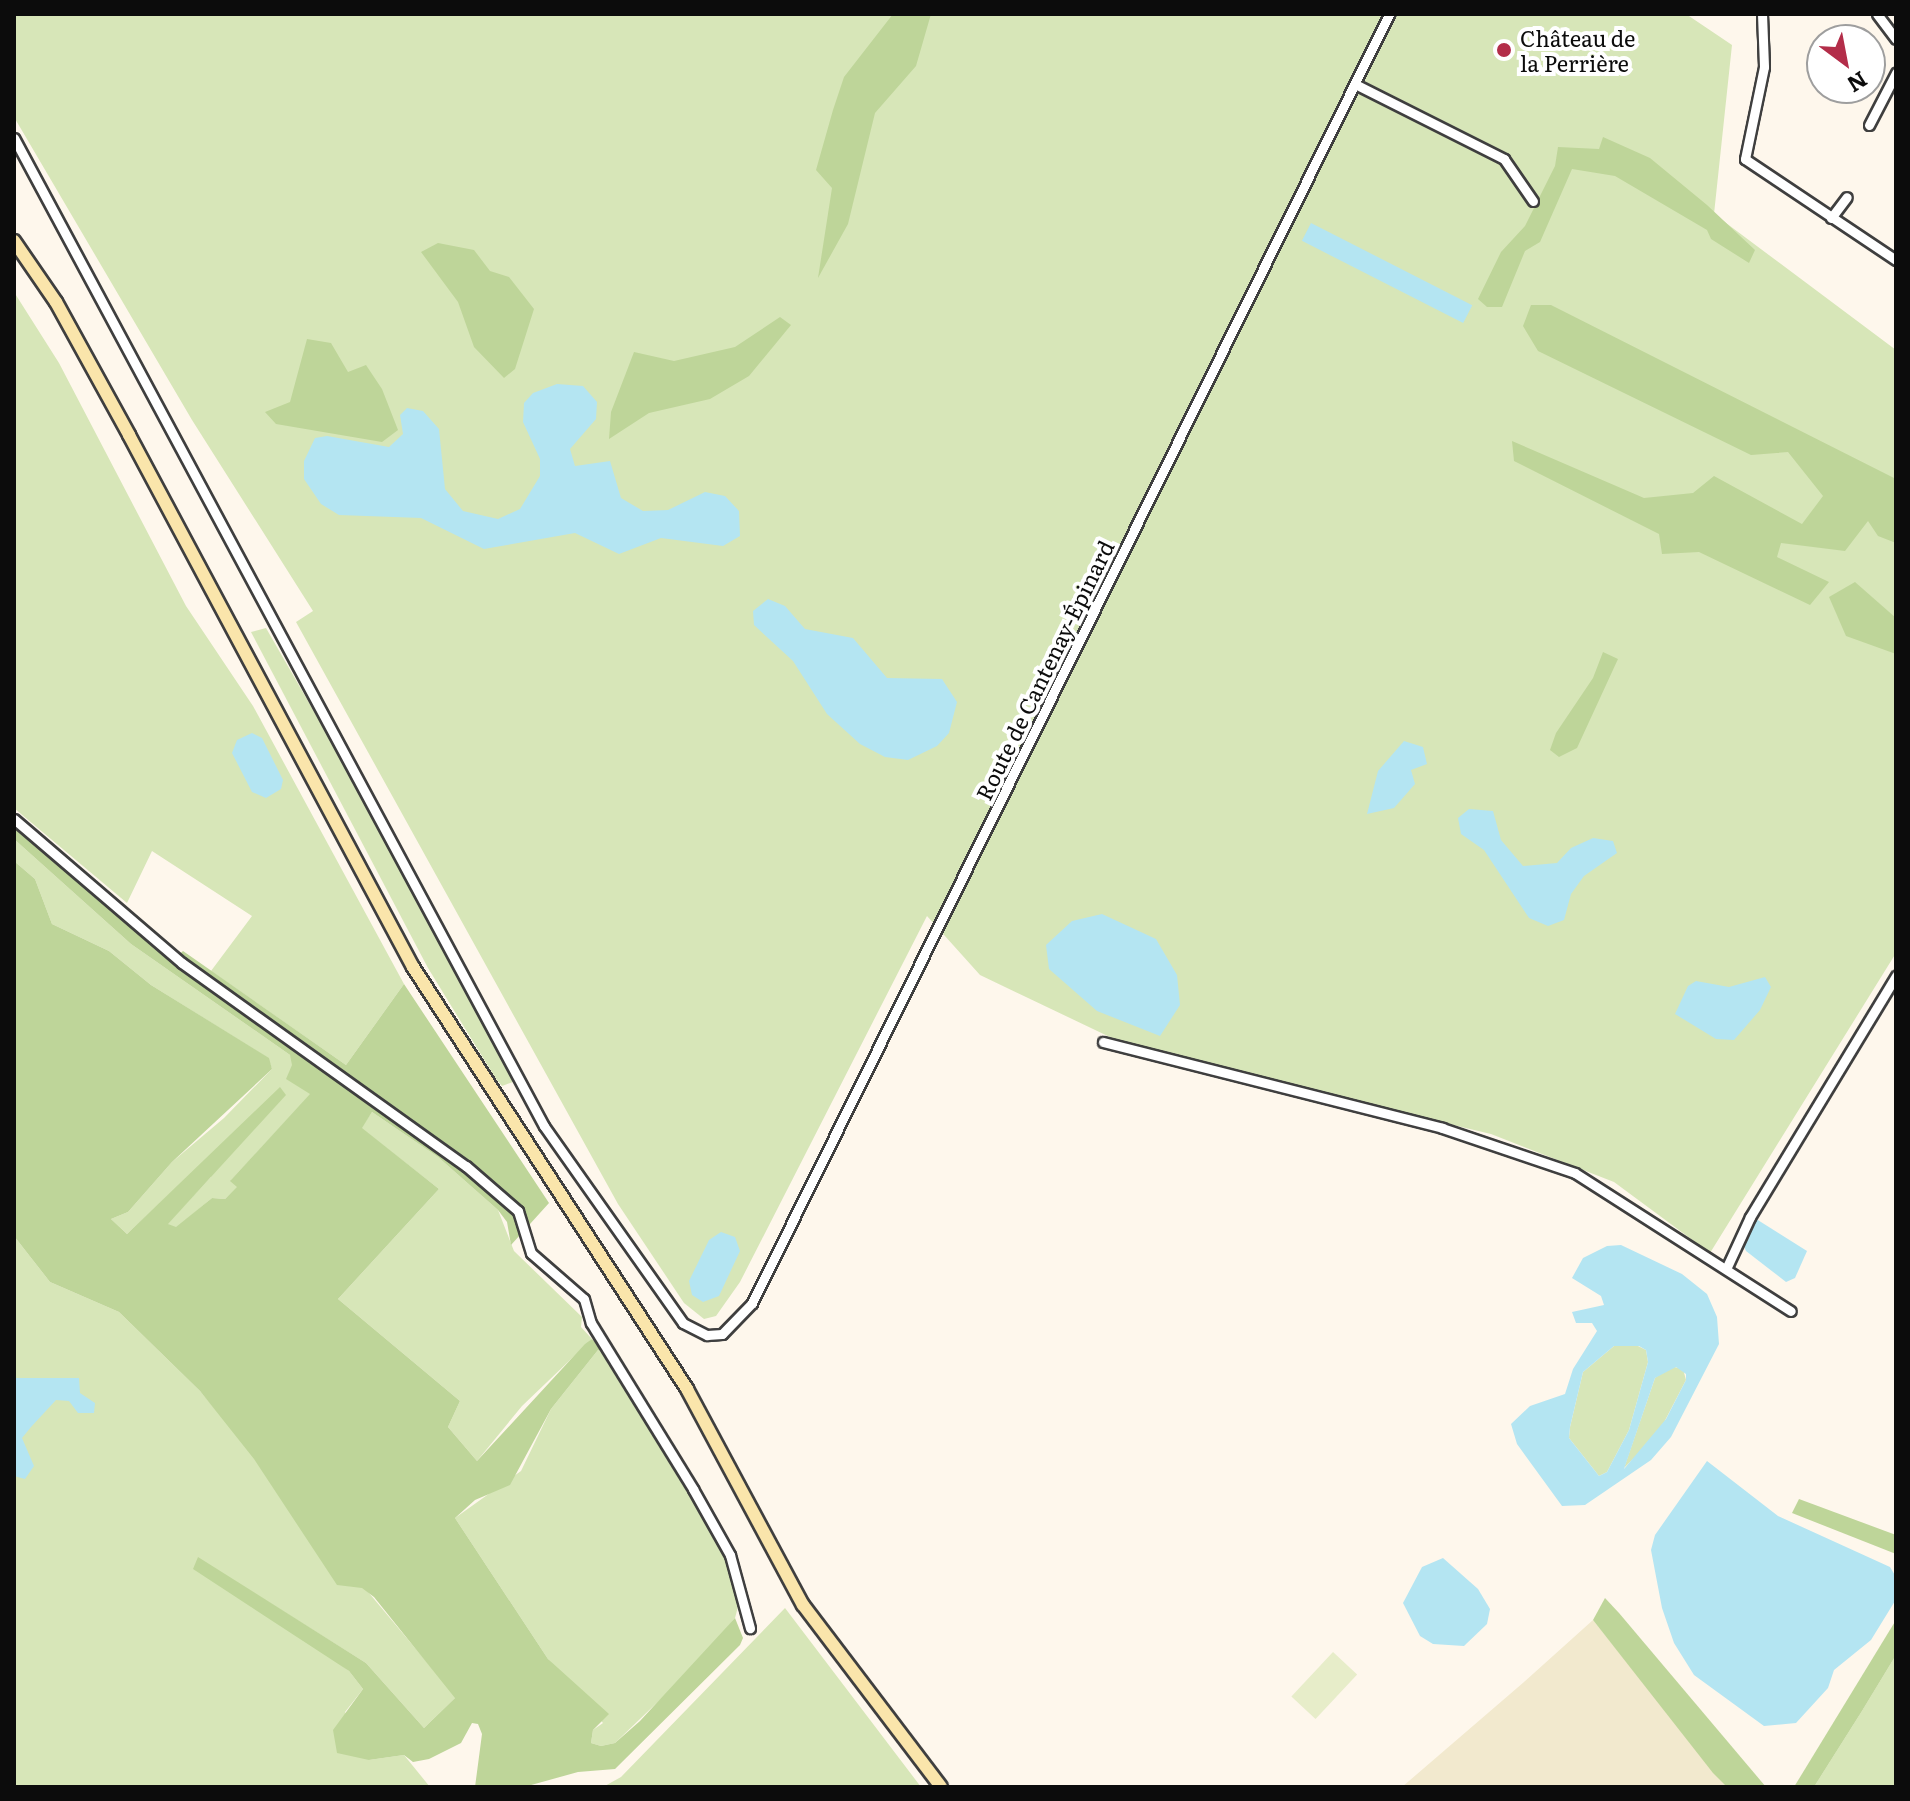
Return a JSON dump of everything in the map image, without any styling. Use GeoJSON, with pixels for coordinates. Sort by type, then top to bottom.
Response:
{"type":"FeatureCollection","features":[{"type":"Feature","properties":{"kind":"main road"},"geometry":{"type":"LineString","coordinates":[[14,241],[56,302],[413,967],[679,1376],[816,1626],[941,1787]]}},
{"type":"Feature","properties":{"kind":"street","name":"Route de Cantenay-Épinard"},"geometry":{"type":"LineString","coordinates":[[14,138],[544,1126],[683,1323],[707,1335],[722,1334],[742,1319],[752,1303],[1389,14]]}},
{"type":"Feature","properties":{"kind":"street"},"geometry":{"type":"LineString","coordinates":[[1762,14],[1764,67],[1745,159],[1896,260]]}},
{"type":"Feature","properties":{"kind":"street"},"geometry":{"type":"LineString","coordinates":[[1877,14],[1896,39]]}},
{"type":"Feature","properties":{"kind":"street"},"geometry":{"type":"LineString","coordinates":[[1869,125],[1896,73]]}},
{"type":"Feature","properties":{"kind":"street"},"geometry":{"type":"LineString","coordinates":[[1355,84],[1504,159],[1533,201]]}},
{"type":"Feature","properties":{"kind":"street"},"geometry":{"type":"LineString","coordinates":[[1831,218],[1847,197]]}},
{"type":"Feature","properties":{"kind":"street"},"geometry":{"type":"LineString","coordinates":[[14,819],[182,963],[466,1166],[518,1211],[531,1253],[584,1299],[591,1323],[730,1555],[750,1628]]}},
{"type":"Feature","properties":{"kind":"street"},"geometry":{"type":"LineString","coordinates":[[1726,1269],[1750,1217],[1896,976]]}},
{"type":"Feature","properties":{"kind":"street"},"geometry":{"type":"LineString","coordinates":[[1103,1042],[1442,1128],[1575,1173],[1791,1311]]}},
{"type":"Feature","properties":{"kind":"shaded area"},"geometry":{"type":"Polygon","coordinates":[[[1593,1620],[1727,1787],[1402,1787],[1524,1682],[1593,1620]]]}},
{"type":"Feature","properties":{"kind":"green space"},"geometry":{"type":"Polygon","coordinates":[[[14,14],[1686,14],[1732,45],[1714,214],[1896,350],[1896,953],[1710,1253],[1614,1182],[1491,1134],[1137,1050],[980,975],[927,916],[740,1282],[716,1316],[704,1319],[684,1303],[618,1204],[296,622],[313,611],[192,420],[14,117],[14,14]]]}},
{"type":"Feature","properties":{"kind":"green space"},"geometry":{"type":"Polygon","coordinates":[[[893,14],[931,14],[916,66],[875,113],[848,224],[818,278],[832,188],[816,170],[833,110],[844,77],[893,14]]]}},
{"type":"Feature","properties":{"kind":"green space"},"geometry":{"type":"Polygon","coordinates":[[[1603,137],[1650,158],[1707,205],[1755,250],[1749,263],[1711,239],[1707,230],[1615,176],[1572,169],[1540,242],[1525,251],[1502,307],[1487,307],[1478,299],[1501,252],[1525,226],[1555,166],[1558,147],[1599,149],[1603,137]]]}},
{"type":"Feature","properties":{"kind":"green space"},"geometry":{"type":"Polygon","coordinates":[[[438,243],[474,250],[490,271],[509,277],[534,309],[515,369],[504,378],[474,347],[458,302],[421,252],[438,243]]]}},
{"type":"Feature","properties":{"kind":"green space"},"geometry":{"type":"Polygon","coordinates":[[[14,292],[59,363],[186,606],[253,706],[404,984],[346,1065],[211,971],[252,916],[152,851],[127,903],[14,808],[14,292]]]}},
{"type":"Feature","properties":{"kind":"green space"},"geometry":{"type":"Polygon","coordinates":[[[1531,305],[1551,305],[1896,479],[1896,543],[1878,536],[1868,521],[1845,551],[1781,543],[1777,557],[1829,582],[1810,605],[1699,552],[1662,554],[1659,534],[1514,461],[1512,441],[1644,498],[1693,493],[1714,476],[1802,524],[1823,496],[1788,452],[1751,455],[1538,351],[1523,326],[1531,305]]]}},
{"type":"Feature","properties":{"kind":"green space"},"geometry":{"type":"Polygon","coordinates":[[[780,317],[791,325],[749,376],[710,399],[649,413],[609,439],[611,412],[634,352],[674,361],[735,347],[780,317]]]}},
{"type":"Feature","properties":{"kind":"green space"},"geometry":{"type":"Polygon","coordinates":[[[307,339],[331,343],[348,372],[366,365],[382,389],[398,430],[382,442],[276,424],[265,412],[290,402],[307,339]]]}},
{"type":"Feature","properties":{"kind":"green space"},"geometry":{"type":"Polygon","coordinates":[[[1855,582],[1896,618],[1896,654],[1846,636],[1829,597],[1855,582]]]}},
{"type":"Feature","properties":{"kind":"green space"},"geometry":{"type":"Polygon","coordinates":[[[266,628],[370,809],[513,1082],[502,1086],[496,1079],[428,968],[251,632],[266,628]]]}},
{"type":"Feature","properties":{"kind":"green space"},"geometry":{"type":"Polygon","coordinates":[[[1603,652],[1618,659],[1577,748],[1559,757],[1550,750],[1556,733],[1593,678],[1603,652]]]}},
{"type":"Feature","properties":{"kind":"green space"},"geometry":{"type":"Polygon","coordinates":[[[14,822],[175,958],[183,951],[346,1065],[404,984],[549,1203],[511,1245],[507,1222],[498,1210],[438,1157],[372,1112],[362,1128],[439,1189],[338,1299],[460,1401],[448,1427],[477,1461],[585,1344],[592,1339],[604,1351],[598,1350],[551,1409],[510,1485],[475,1500],[455,1518],[548,1659],[609,1714],[593,1730],[591,1743],[601,1746],[615,1743],[640,1721],[735,1618],[743,1638],[740,1645],[615,1769],[578,1772],[524,1787],[475,1787],[482,1734],[478,1724],[472,1723],[461,1743],[429,1759],[413,1762],[404,1755],[369,1760],[337,1753],[333,1730],[363,1689],[349,1671],[193,1569],[198,1557],[366,1663],[424,1728],[455,1698],[374,1597],[362,1588],[337,1585],[254,1459],[200,1391],[119,1312],[50,1282],[14,1236],[14,861],[35,879],[52,924],[109,951],[151,985],[269,1058],[272,1069],[172,1162],[128,1212],[111,1219],[127,1234],[280,1087],[286,1095],[168,1224],[176,1227],[212,1198],[225,1199],[237,1187],[230,1181],[310,1094],[286,1079],[292,1065],[290,1055],[131,944],[14,839],[14,822]]]}},
{"type":"Feature","properties":{"kind":"green space"},"geometry":{"type":"Polygon","coordinates":[[[14,839],[131,944],[290,1055],[311,1094],[231,1180],[238,1187],[225,1199],[212,1198],[176,1228],[167,1224],[211,1177],[197,1168],[127,1234],[111,1219],[128,1212],[172,1162],[224,1118],[272,1069],[268,1058],[151,985],[109,951],[52,924],[35,879],[14,861],[14,839]]]}},
{"type":"Feature","properties":{"kind":"green space"},"geometry":{"type":"Polygon","coordinates":[[[372,1112],[438,1157],[498,1210],[514,1251],[582,1317],[581,1327],[592,1339],[522,1406],[477,1461],[448,1427],[460,1401],[338,1299],[439,1189],[361,1128],[372,1112]]]}},
{"type":"Feature","properties":{"kind":"green space"},"geometry":{"type":"Polygon","coordinates":[[[14,1236],[50,1282],[119,1312],[200,1391],[456,1697],[424,1728],[366,1663],[198,1558],[349,1671],[363,1689],[345,1712],[369,1760],[404,1755],[430,1787],[14,1787],[14,1236]]]}},
{"type":"Feature","properties":{"kind":"green space"},"geometry":{"type":"Polygon","coordinates":[[[1614,1346],[1638,1346],[1646,1350],[1648,1362],[1629,1430],[1607,1472],[1599,1476],[1569,1438],[1570,1427],[1583,1372],[1614,1346]]]}},
{"type":"Feature","properties":{"kind":"green space"},"geometry":{"type":"Polygon","coordinates":[[[598,1350],[604,1351],[691,1490],[733,1572],[739,1603],[735,1618],[693,1668],[615,1743],[601,1746],[591,1743],[593,1730],[603,1723],[548,1659],[455,1518],[521,1471],[551,1409],[598,1350]]]}},
{"type":"Feature","properties":{"kind":"green space"},"geometry":{"type":"Polygon","coordinates":[[[1670,1366],[1683,1369],[1686,1380],[1658,1434],[1624,1468],[1655,1378],[1670,1366]]]}},
{"type":"Feature","properties":{"kind":"green space"},"geometry":{"type":"Polygon","coordinates":[[[1799,1499],[1896,1535],[1896,1554],[1792,1513],[1799,1499]]]}},
{"type":"Feature","properties":{"kind":"green space"},"geometry":{"type":"Polygon","coordinates":[[[1605,1598],[1766,1787],[1727,1787],[1713,1773],[1593,1620],[1605,1598]]]}},
{"type":"Feature","properties":{"kind":"green space"},"geometry":{"type":"Polygon","coordinates":[[[785,1608],[921,1787],[603,1787],[621,1777],[785,1608]]]}},
{"type":"Feature","properties":{"kind":"green space"},"geometry":{"type":"Polygon","coordinates":[[[1896,1620],[1896,1655],[1862,1711],[1814,1787],[1794,1787],[1896,1620]]]}},
{"type":"Feature","properties":{"kind":"green space"},"geometry":{"type":"Polygon","coordinates":[[[1333,1652],[1357,1675],[1316,1719],[1291,1697],[1333,1652]]]}},
{"type":"Feature","properties":{"kind":"green space"},"geometry":{"type":"Polygon","coordinates":[[[1896,1655],[1896,1787],[1814,1787],[1862,1711],[1896,1655]]]}},
{"type":"Feature","properties":{"kind":"water"},"geometry":{"type":"Polygon","coordinates":[[[1311,223],[1472,305],[1463,323],[1302,241],[1311,223]]]}},
{"type":"Feature","properties":{"kind":"water"},"geometry":{"type":"Polygon","coordinates":[[[557,384],[583,386],[597,402],[596,419],[570,449],[575,466],[610,461],[621,498],[643,511],[668,510],[705,492],[725,496],[739,511],[740,536],[723,546],[661,538],[619,554],[575,533],[484,549],[421,518],[339,515],[321,504],[304,479],[304,461],[315,438],[327,436],[389,447],[403,434],[400,415],[407,408],[423,411],[439,429],[445,489],[463,511],[498,519],[520,509],[540,476],[540,459],[523,422],[524,403],[533,393],[557,384]]]}},
{"type":"Feature","properties":{"kind":"water"},"geometry":{"type":"Polygon","coordinates":[[[768,599],[785,606],[805,629],[853,638],[887,678],[942,679],[957,702],[949,733],[937,746],[908,760],[885,757],[860,744],[827,714],[793,661],[754,625],[753,611],[768,599]]]}},
{"type":"Feature","properties":{"kind":"water"},"geometry":{"type":"Polygon","coordinates":[[[252,733],[262,738],[283,780],[281,789],[266,798],[252,792],[232,753],[237,740],[252,733]]]}},
{"type":"Feature","properties":{"kind":"water"},"geometry":{"type":"Polygon","coordinates":[[[1404,741],[1423,747],[1427,764],[1411,770],[1415,784],[1394,808],[1367,814],[1378,771],[1404,741]]]}},
{"type":"Feature","properties":{"kind":"water"},"geometry":{"type":"Polygon","coordinates":[[[1469,809],[1493,811],[1501,840],[1523,866],[1557,863],[1571,848],[1593,838],[1613,841],[1617,853],[1584,876],[1571,894],[1564,920],[1548,926],[1529,918],[1484,850],[1461,834],[1458,818],[1469,809]]]}},
{"type":"Feature","properties":{"kind":"water"},"geometry":{"type":"Polygon","coordinates":[[[1102,914],[1156,939],[1177,975],[1180,1005],[1160,1036],[1097,1011],[1049,969],[1046,945],[1072,921],[1102,914]]]}},
{"type":"Feature","properties":{"kind":"water"},"geometry":{"type":"Polygon","coordinates":[[[1765,977],[1771,987],[1760,1010],[1734,1040],[1716,1039],[1675,1014],[1688,986],[1696,981],[1729,987],[1765,977]]]}},
{"type":"Feature","properties":{"kind":"water"},"geometry":{"type":"Polygon","coordinates":[[[1753,1217],[1807,1251],[1795,1278],[1786,1282],[1746,1251],[1742,1242],[1753,1217]]]}},
{"type":"Feature","properties":{"kind":"water"},"geometry":{"type":"Polygon","coordinates":[[[721,1232],[735,1237],[740,1251],[719,1296],[703,1302],[692,1295],[689,1281],[709,1240],[721,1232]]]}},
{"type":"Feature","properties":{"kind":"water"},"geometry":{"type":"Polygon","coordinates":[[[1621,1245],[1682,1274],[1707,1294],[1717,1317],[1719,1344],[1671,1437],[1651,1460],[1585,1505],[1562,1506],[1517,1444],[1511,1424],[1530,1406],[1565,1394],[1573,1369],[1597,1331],[1592,1323],[1576,1323],[1572,1312],[1604,1305],[1601,1296],[1572,1278],[1583,1258],[1607,1246],[1621,1245]],[[1614,1346],[1583,1372],[1570,1427],[1569,1438],[1599,1476],[1607,1472],[1629,1430],[1648,1362],[1646,1350],[1639,1346],[1614,1346]],[[1676,1367],[1655,1378],[1624,1469],[1666,1419],[1686,1380],[1686,1374],[1676,1367]]]}},
{"type":"Feature","properties":{"kind":"water"},"geometry":{"type":"Polygon","coordinates":[[[14,1378],[79,1378],[80,1393],[95,1403],[94,1413],[78,1413],[69,1401],[56,1400],[31,1427],[22,1438],[34,1466],[25,1479],[14,1476],[14,1378]]]}},
{"type":"Feature","properties":{"kind":"water"},"geometry":{"type":"Polygon","coordinates":[[[1707,1461],[1778,1516],[1890,1567],[1896,1577],[1895,1601],[1871,1640],[1834,1670],[1828,1688],[1796,1723],[1764,1726],[1694,1675],[1674,1643],[1662,1608],[1651,1550],[1655,1535],[1707,1461]]]}},
{"type":"Feature","properties":{"kind":"water"},"geometry":{"type":"Polygon","coordinates":[[[1443,1558],[1478,1589],[1490,1609],[1487,1624],[1464,1646],[1433,1644],[1420,1636],[1403,1603],[1422,1567],[1443,1558]]]}},
{"type":"Feature","properties":{"kind":"place","name":"Château de la Perrière"},"geometry":{"type":"Point","coordinates":[1504,50]}}]}
